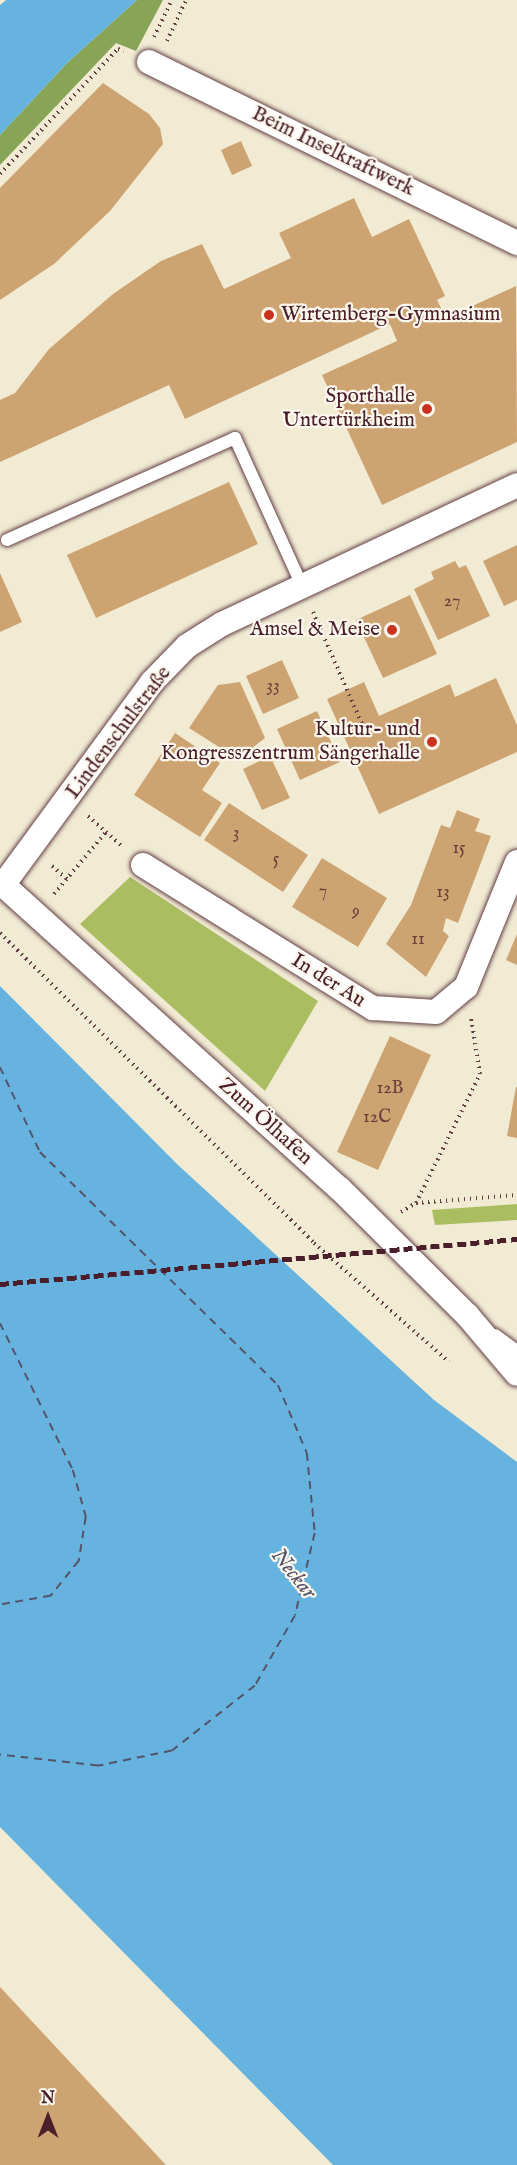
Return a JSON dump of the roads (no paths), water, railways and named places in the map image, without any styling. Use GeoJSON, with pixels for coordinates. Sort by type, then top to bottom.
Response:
{"type":"FeatureCollection","features":[{"type":"Feature","properties":{"kind":"street","name":"Beim Inselkraftwerk"},"geometry":{"type":"LineString","coordinates":[[146,60],[517,243]]}},
{"type":"Feature","properties":{"kind":"street","name":"Lindenschulstraße"},"geometry":{"type":"LineString","coordinates":[[1,884],[69,800],[153,682],[187,646],[222,624],[517,484]]}},
{"type":"Feature","properties":{"kind":"street","name":"In der Au"},"geometry":{"type":"LineString","coordinates":[[143,866],[373,1008],[436,1012],[466,987],[517,862]]}},
{"type":"Feature","properties":{"kind":"street","name":"Zum Ölhafen"},"geometry":{"type":"LineString","coordinates":[[1,884],[377,1226],[467,1315],[517,1374]]}},
{"type":"Feature","properties":{"kind":"lane"},"geometry":{"type":"LineString","coordinates":[[7,540],[235,438],[302,586]]}},
{"type":"Feature","properties":{"kind":"lane"},"geometry":{"type":"LineString","coordinates":[[467,1315],[517,1351]]}},
{"type":"Feature","properties":{"kind":"water"},"geometry":{"type":"Polygon","coordinates":[[[6,0],[137,0],[67,63],[0,135],[0,5],[6,0]]]}},
{"type":"Feature","properties":{"kind":"water","name":"Neckar"},"geometry":{"type":"Polygon","coordinates":[[[0,986],[178,1165],[434,1400],[517,1462],[517,2165],[333,2165],[0,1827],[0,986]]]}},
{"type":"Feature","properties":{"kind":"railway"},"geometry":{"type":"LineString","coordinates":[[0,1284],[517,1239]]}},
{"type":"Feature","properties":{"kind":"place","name":"Wirtemberg-Gymnasium"},"geometry":{"type":"Point","coordinates":[269,315]}},
{"type":"Feature","properties":{"kind":"place","name":"Sporthalle Untertürkheim"},"geometry":{"type":"Point","coordinates":[427,409]}},
{"type":"Feature","properties":{"kind":"place","name":"Amsel & Meise"},"geometry":{"type":"Point","coordinates":[392,630]}},
{"type":"Feature","properties":{"kind":"place","name":"Kultur- und Kongresszentrum Sängerhalle"},"geometry":{"type":"Point","coordinates":[432,742]}}]}
